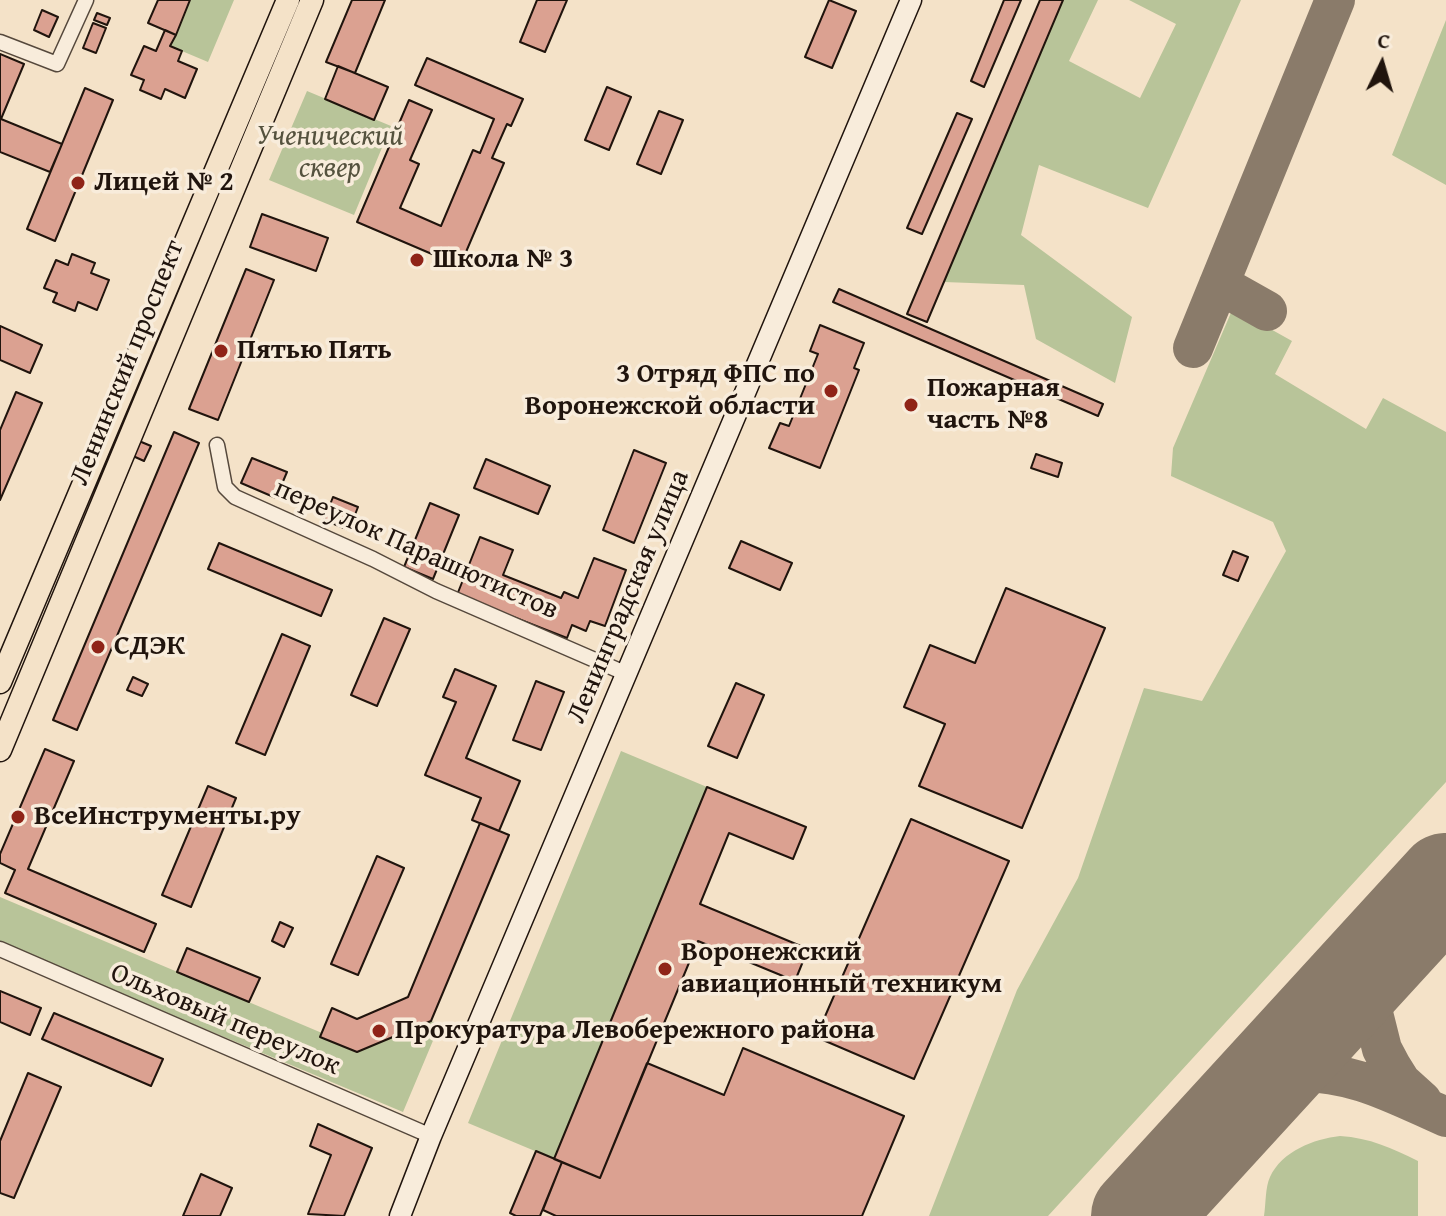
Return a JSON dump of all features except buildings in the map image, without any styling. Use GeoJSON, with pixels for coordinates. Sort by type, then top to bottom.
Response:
{"type":"FeatureCollection","features":[{"type":"Feature","properties":{"kind":"main road","name":"Ленинский проспект"},"geometry":{"type":"LineString","coordinates":[[0,682],[288,0]]}},
{"type":"Feature","properties":{"kind":"main road","name":"Ленинский проспект"},"geometry":{"type":"LineString","coordinates":[[0,750],[312,0]]}},
{"type":"Feature","properties":{"kind":"main road","name":"Ленинградская улица"},"geometry":{"type":"LineString","coordinates":[[400,1216],[431,1136],[911,0]]}},
{"type":"Feature","properties":{"kind":"street"},"geometry":{"type":"LineString","coordinates":[[0,42],[57,64],[86,0]]}},
{"type":"Feature","properties":{"kind":"street","name":"переулок Парашютистов"},"geometry":{"type":"LineString","coordinates":[[217,445],[225,487],[235,497],[436,591],[627,674]]}},
{"type":"Feature","properties":{"kind":"street","name":"Ольховый переулок"},"geometry":{"type":"LineString","coordinates":[[0,949],[431,1136]]}},
{"type":"Feature","properties":{"kind":"green space"},"geometry":{"type":"Polygon","coordinates":[[[190,0],[234,0],[208,62],[170,46],[190,0]]]}},
{"type":"Feature","properties":{"kind":"green space"},"geometry":{"type":"Polygon","coordinates":[[[1063,0],[1098,0],[1069,61],[1140,98],[1176,24],[1129,0],[1241,0],[1148,208],[1039,165],[1021,235],[1132,317],[1115,383],[1036,339],[1024,285],[944,282],[1063,0]]]}},
{"type":"Feature","properties":{"kind":"green space"},"geometry":{"type":"Polygon","coordinates":[[[1446,20],[1446,185],[1392,155],[1446,20]]]}},
{"type":"Feature","properties":{"kind":"green space","name":"Ученический сквер"},"geometry":{"type":"Polygon","coordinates":[[[307,91],[391,126],[354,215],[269,180],[307,91]]]}},
{"type":"Feature","properties":{"kind":"green space"},"geometry":{"type":"Polygon","coordinates":[[[1233,308],[1292,341],[1275,374],[1366,429],[1383,398],[1446,432],[1446,782],[1048,1216],[929,1216],[1017,990],[1078,878],[1144,688],[1202,701],[1286,551],[1273,522],[1171,476],[1173,448],[1233,308]]]}},
{"type":"Feature","properties":{"kind":"green space"},"geometry":{"type":"Polygon","coordinates":[[[621,751],[707,787],[554,1159],[468,1123],[621,751]]]}},
{"type":"Feature","properties":{"kind":"green space"},"geometry":{"type":"Polygon","coordinates":[[[0,897],[322,1033],[431,1021],[440,1024],[403,1112],[0,943],[0,897]]]}},
{"type":"Feature","properties":{"kind":"green space"},"geometry":{"type":"Polygon","coordinates":[[[1340,1136],[1380,1144],[1418,1161],[1418,1216],[1264,1216],[1268,1181],[1282,1160],[1310,1143],[1340,1136]]]}},
{"type":"Feature","properties":{"kind":"taxiway"},"geometry":{"type":"LineString","coordinates":[[1193,348],[1335,0]]}},
{"type":"Feature","properties":{"kind":"taxiway"},"geometry":{"type":"LineString","coordinates":[[1219,284],[1267,311]]}},
{"type":"Feature","properties":{"kind":"taxiway"},"geometry":{"type":"LineString","coordinates":[[1406,926],[1372,1009],[1382,1049],[1391,1066],[1401,1082],[1422,1101]]}},
{"type":"Feature","properties":{"kind":"taxiway"},"geometry":{"type":"LineString","coordinates":[[1236,1112],[1279,1087],[1294,1072],[1315,1072],[1372,1085],[1446,1117]]}},
{"type":"Feature","properties":{"kind":"runway"},"geometry":{"type":"LineString","coordinates":[[1140,1216],[1446,882]]}},
{"type":"Feature","properties":{"kind":"place","name":"Лицей № 2"},"geometry":{"type":"Point","coordinates":[78,183]}},
{"type":"Feature","properties":{"kind":"place","name":"Школа № 3"},"geometry":{"type":"Point","coordinates":[417,260]}},
{"type":"Feature","properties":{"kind":"place","name":"Пятью Пять"},"geometry":{"type":"Point","coordinates":[221,351]}},
{"type":"Feature","properties":{"kind":"place","name":"3 Отряд ФПС по Воронежской области"},"geometry":{"type":"Point","coordinates":[831,391]}},
{"type":"Feature","properties":{"kind":"place","name":"Пожарная часть №8"},"geometry":{"type":"Point","coordinates":[911,405]}},
{"type":"Feature","properties":{"kind":"place","name":"СДЭК"},"geometry":{"type":"Point","coordinates":[98,647]}},
{"type":"Feature","properties":{"kind":"place","name":"ВсеИнструменты.ру"},"geometry":{"type":"Point","coordinates":[18,817]}},
{"type":"Feature","properties":{"kind":"place","name":"Воронежский авиационный техникум"},"geometry":{"type":"Point","coordinates":[665,969]}},
{"type":"Feature","properties":{"kind":"place","name":"Прокуратура Левобережного района"},"geometry":{"type":"Point","coordinates":[379,1031]}}]}
